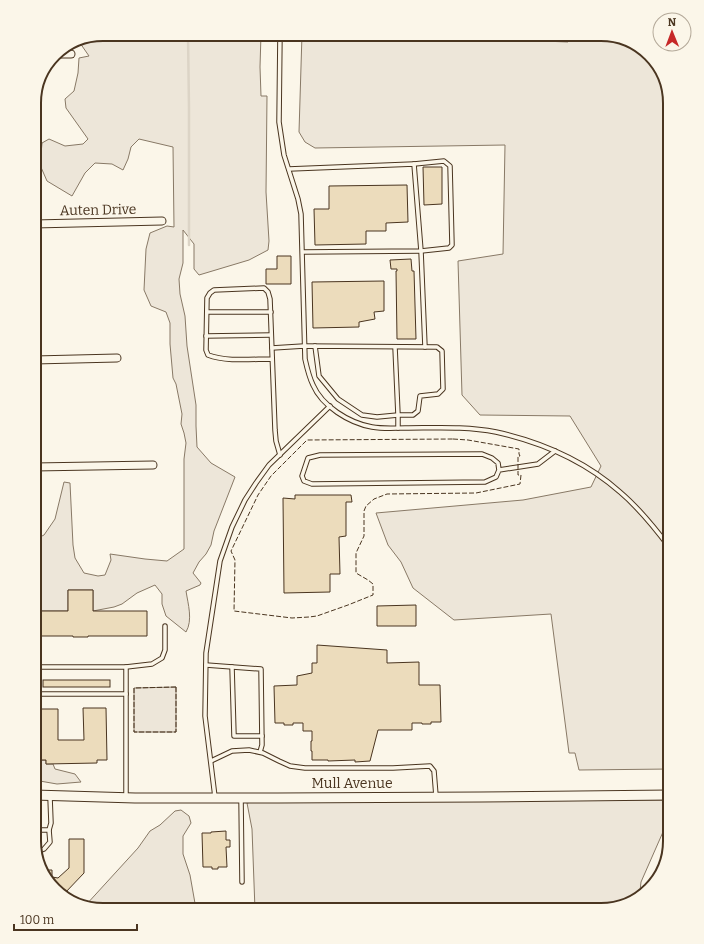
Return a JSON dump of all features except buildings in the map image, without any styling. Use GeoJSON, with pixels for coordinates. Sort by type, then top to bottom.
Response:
{"type":"FeatureCollection","features":[{"type":"Feature","properties":{"kind":"street"},"geometry":{"type":"LineString","coordinates":[[65,54],[71,54]]}},
{"type":"Feature","properties":{"kind":"street","name":"Auten Drive"},"geometry":{"type":"LineString","coordinates":[[41,224],[162,221]]}},
{"type":"Feature","properties":{"kind":"street"},"geometry":{"type":"LineString","coordinates":[[41,360],[117,358]]}},
{"type":"Feature","properties":{"kind":"street"},"geometry":{"type":"LineString","coordinates":[[41,467],[154,465]]}},
{"type":"Feature","properties":{"kind":"street","name":"Mull Avenue"},"geometry":{"type":"LineString","coordinates":[[41,795],[126,797],[663,795]]}},
{"type":"Feature","properties":{"kind":"lane"},"geometry":{"type":"LineString","coordinates":[[280,41],[279,122],[284,155],[298,198],[301,214],[305,359],[308,374],[313,386],[321,398],[350,421],[371,427],[458,428],[495,432],[544,446],[572,459],[594,472],[620,492],[649,520],[663,539]]}},
{"type":"Feature","properties":{"kind":"lane"},"geometry":{"type":"LineString","coordinates":[[289,169],[414,164],[444,161],[450,166],[452,245],[449,248],[421,251],[303,252]]}},
{"type":"Feature","properties":{"kind":"lane"},"geometry":{"type":"LineString","coordinates":[[414,164],[421,251],[425,347]]}},
{"type":"Feature","properties":{"kind":"lane"},"geometry":{"type":"LineString","coordinates":[[272,358],[224,359],[208,355],[206,350],[206,312],[207,298],[210,293],[214,290],[264,288],[268,292],[270,299],[272,335],[275,430],[280,455]]}},
{"type":"Feature","properties":{"kind":"lane"},"geometry":{"type":"LineString","coordinates":[[206,312],[270,312]]}},
{"type":"Feature","properties":{"kind":"lane"},"geometry":{"type":"LineString","coordinates":[[206,336],[272,335]]}},
{"type":"Feature","properties":{"kind":"lane"},"geometry":{"type":"LineString","coordinates":[[272,348],[304,346],[315,346],[395,347],[437,347],[442,351],[443,389],[438,394],[420,396],[418,411],[413,415],[377,417],[362,415],[338,399],[319,376],[315,346]]}},
{"type":"Feature","properties":{"kind":"lane"},"geometry":{"type":"LineString","coordinates":[[395,347],[398,428]]}},
{"type":"Feature","properties":{"kind":"lane"},"geometry":{"type":"LineString","coordinates":[[215,797],[205,716],[206,653],[220,561],[232,527],[245,500],[269,465],[330,406]]}},
{"type":"Feature","properties":{"kind":"lane"},"geometry":{"type":"LineString","coordinates":[[499,470],[538,464],[555,451]]}},
{"type":"Feature","properties":{"kind":"lane"},"geometry":{"type":"LineString","coordinates":[[482,454],[492,458],[498,463],[499,470],[496,477],[486,482],[312,484],[304,481],[302,476],[308,458],[320,455],[482,454]]}},
{"type":"Feature","properties":{"kind":"lane"},"geometry":{"type":"LineString","coordinates":[[41,667],[126,667],[152,664],[162,658],[165,650],[165,626]]}},
{"type":"Feature","properties":{"kind":"lane"},"geometry":{"type":"LineString","coordinates":[[206,665],[261,669],[262,745],[260,752]]}},
{"type":"Feature","properties":{"kind":"lane"},"geometry":{"type":"LineString","coordinates":[[232,666],[234,736],[262,736]]}},
{"type":"Feature","properties":{"kind":"lane"},"geometry":{"type":"LineString","coordinates":[[126,667],[126,797]]}},
{"type":"Feature","properties":{"kind":"lane"},"geometry":{"type":"LineString","coordinates":[[41,694],[126,694]]}},
{"type":"Feature","properties":{"kind":"lane"},"geometry":{"type":"LineString","coordinates":[[211,762],[232,751],[248,750],[263,752],[290,766],[305,768],[393,768],[430,766],[434,771],[436,797]]}},
{"type":"Feature","properties":{"kind":"lane"},"geometry":{"type":"LineString","coordinates":[[42,850],[50,842],[50,795]]}},
{"type":"Feature","properties":{"kind":"lane"},"geometry":{"type":"LineString","coordinates":[[241,797],[242,882]]}},
{"type":"Feature","properties":{"kind":"lane"},"geometry":{"type":"LineString","coordinates":[[41,830],[49,830]]}},
{"type":"Feature","properties":{"kind":"shaded area"},"geometry":{"type":"Polygon","coordinates":[[[261,41],[261,96],[267,96],[266,192],[269,241],[268,250],[249,260],[199,275],[194,269],[194,244],[183,230],[183,263],[179,279],[196,405],[197,447],[211,463],[235,477],[214,531],[211,545],[193,573],[201,583],[200,585],[186,591],[190,617],[186,632],[166,616],[162,604],[162,594],[155,585],[137,593],[122,604],[93,611],[93,590],[68,590],[68,611],[41,611],[41,536],[44,535],[55,519],[64,482],[70,483],[75,558],[84,573],[98,576],[105,575],[111,560],[110,554],[167,561],[184,549],[184,459],[186,443],[181,424],[182,414],[176,384],[173,378],[170,323],[166,312],[151,306],[144,290],[146,249],[150,233],[167,226],[174,227],[173,147],[139,139],[131,147],[123,170],[112,164],[95,163],[85,173],[72,196],[47,181],[41,167],[42,143],[49,139],[65,146],[83,144],[88,139],[66,108],[65,99],[74,91],[78,73],[79,58],[89,56],[82,45],[91,42],[261,41]]]}},
{"type":"Feature","properties":{"kind":"shaded area"},"geometry":{"type":"Polygon","coordinates":[[[302,41],[605,41],[621,44],[632,49],[648,62],[657,76],[660,83],[663,103],[663,769],[579,770],[575,753],[569,753],[551,614],[454,620],[413,588],[401,562],[388,545],[376,513],[523,500],[591,487],[601,466],[570,416],[480,415],[462,395],[458,261],[503,254],[505,145],[315,148],[305,142],[299,132],[302,41]]]}},
{"type":"Feature","properties":{"kind":"shaded area"},"geometry":{"type":"Polygon","coordinates":[[[176,687],[176,732],[134,732],[134,688],[176,687]]]}},
{"type":"Feature","properties":{"kind":"shaded area"},"geometry":{"type":"Polygon","coordinates":[[[41,760],[46,760],[46,764],[53,764],[55,769],[75,774],[81,782],[57,784],[41,781],[41,760]]]}},
{"type":"Feature","properties":{"kind":"shaded area"},"geometry":{"type":"Polygon","coordinates":[[[663,800],[663,832],[641,882],[640,889],[628,897],[621,900],[601,903],[255,903],[252,829],[247,803],[663,800]]]}},
{"type":"Feature","properties":{"kind":"shaded area"},"geometry":{"type":"Polygon","coordinates":[[[181,810],[189,816],[191,823],[183,836],[183,854],[190,875],[195,903],[103,903],[89,901],[138,848],[150,831],[160,825],[175,811],[181,810]]]}},
{"type":"Feature","properties":{"kind":"waterway"},"geometry":{"type":"LineString","coordinates":[[188,41],[189,245]]}},
{"type":"Feature","properties":{"kind":"fence"},"geometry":{"type":"LineString","coordinates":[[453,439],[468,440],[519,449],[520,456],[518,456],[518,475],[521,475],[520,484],[476,493],[387,494],[374,499],[366,506],[364,511],[364,536],[356,553],[356,573],[373,584],[373,595],[317,616],[309,617],[292,618],[234,611],[235,560],[231,551],[258,495],[271,476],[307,440],[453,439]]}},
{"type":"Feature","properties":{"kind":"fence"},"geometry":{"type":"LineString","coordinates":[[176,687],[176,732],[134,732],[134,688],[176,687]]}}]}
